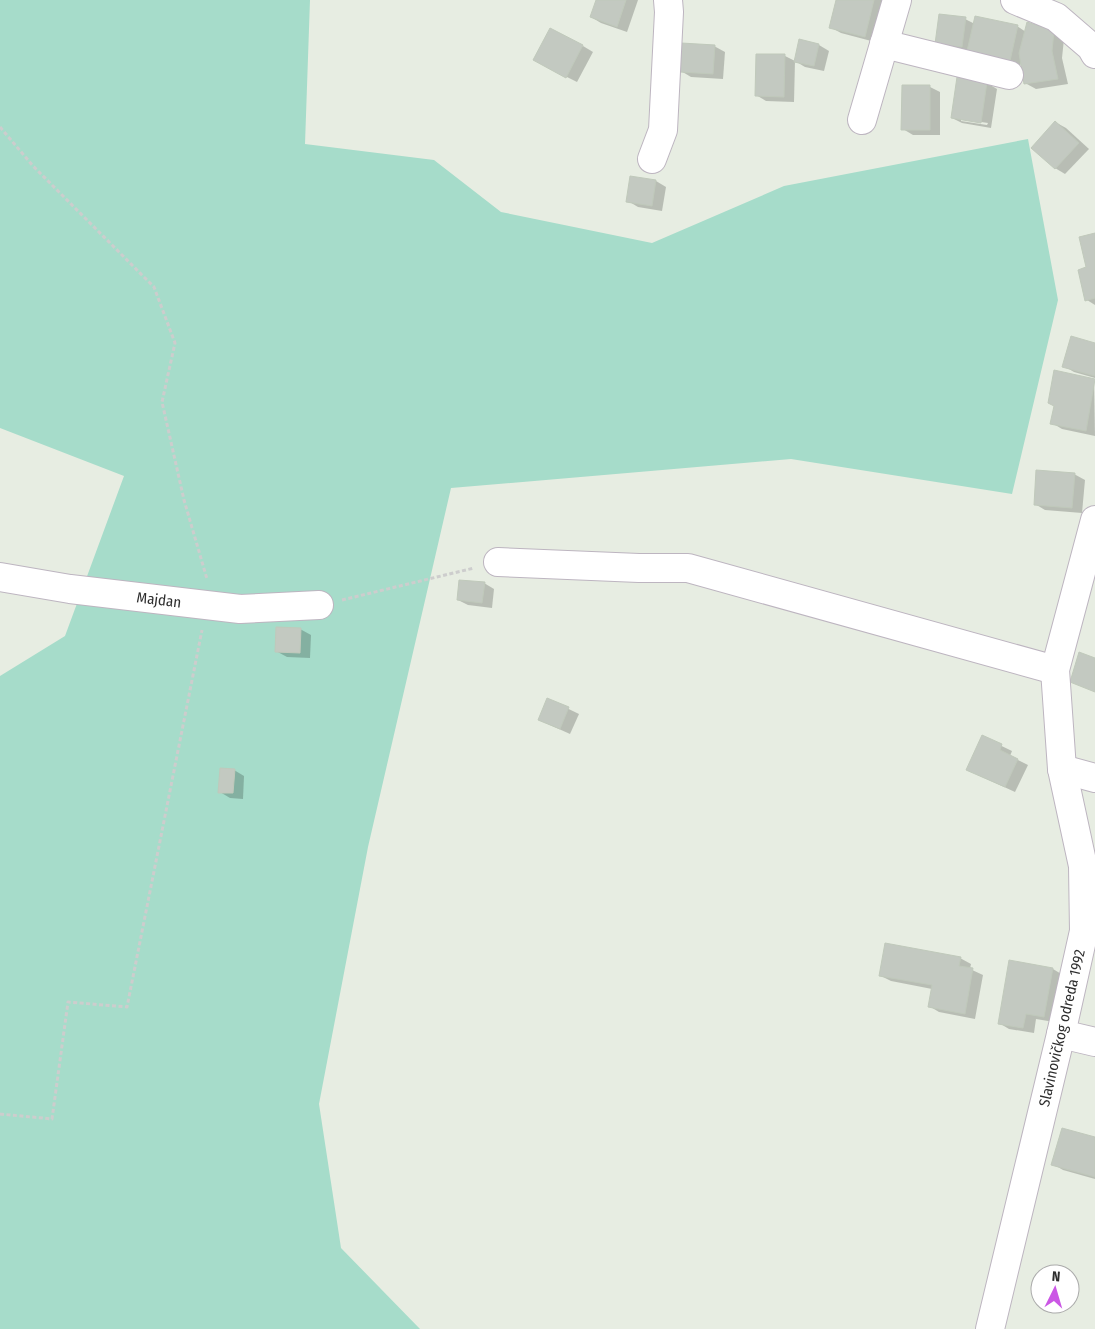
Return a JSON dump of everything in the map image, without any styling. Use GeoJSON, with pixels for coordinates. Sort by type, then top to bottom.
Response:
{"type":"FeatureCollection","features":[{"type":"Feature","properties":{"kind":"street"},"geometry":{"type":"LineString","coordinates":[[652,159],[663,130],[668,0]]}},
{"type":"Feature","properties":{"kind":"street"},"geometry":{"type":"LineString","coordinates":[[862,120],[897,0]]}},
{"type":"Feature","properties":{"kind":"street"},"geometry":{"type":"LineString","coordinates":[[1015,0],[1058,9],[1095,54]]}},
{"type":"Feature","properties":{"kind":"street"},"geometry":{"type":"LineString","coordinates":[[884,44],[1009,75]]}},
{"type":"Feature","properties":{"kind":"street","name":"Slavinovičkog odreda 1992"},"geometry":{"type":"LineString","coordinates":[[990,1329],[1061,1034],[1089,932],[1083,866],[1062,769],[1054,670],[1095,520]]}},
{"type":"Feature","properties":{"kind":"street"},"geometry":{"type":"LineString","coordinates":[[498,562],[639,568],[688,568],[1054,670]]}},
{"type":"Feature","properties":{"kind":"street","name":"Majdan"},"geometry":{"type":"LineString","coordinates":[[0,577],[70,589],[240,609],[319,605]]}},
{"type":"Feature","properties":{"kind":"street"},"geometry":{"type":"LineString","coordinates":[[1062,769],[1095,778]]}},
{"type":"Feature","properties":{"kind":"street","name":"Slavinovičkog odreda 1992"},"geometry":{"type":"LineString","coordinates":[[1061,1034],[1095,1042]]}},
{"type":"Feature","properties":{"kind":"path"},"geometry":{"type":"LineString","coordinates":[[0,127],[33,166],[154,287],[175,343],[162,402],[184,500],[207,576],[207,605],[127,1007],[68,1002],[52,1118],[0,1114]]}},
{"type":"Feature","properties":{"kind":"path"},"geometry":{"type":"LineString","coordinates":[[319,605],[381,592],[498,562]]}},
{"type":"Feature","properties":{"kind":"green space"},"geometry":{"type":"Polygon","coordinates":[[[0,0],[310,0],[305,144],[434,160],[501,212],[652,243],[784,186],[1028,139],[1058,300],[1012,494],[791,459],[451,488],[368,847],[319,1104],[341,1248],[420,1329],[0,1329],[0,676],[65,636],[124,476],[0,428],[0,0]]]}},
{"type":"Feature","properties":{"kind":"building"},"geometry":{"type":"Polygon","coordinates":[[[596,0],[626,0],[617,27],[590,17],[596,0]]]}},
{"type":"Feature","properties":{"kind":"building"},"geometry":{"type":"Polygon","coordinates":[[[836,0],[874,0],[865,37],[829,28],[836,0]]]}},
{"type":"Feature","properties":{"kind":"building"},"geometry":{"type":"Polygon","coordinates":[[[939,14],[966,17],[962,47],[935,44],[939,14]]]}},
{"type":"Feature","properties":{"kind":"building"},"geometry":{"type":"Polygon","coordinates":[[[975,16],[1018,25],[1010,61],[967,51],[975,16]]]}},
{"type":"Feature","properties":{"kind":"building"},"geometry":{"type":"Polygon","coordinates":[[[1027,22],[1054,31],[1052,51],[1058,79],[1024,84],[1019,53],[1027,22]]]}},
{"type":"Feature","properties":{"kind":"building"},"geometry":{"type":"Polygon","coordinates":[[[550,28],[583,45],[566,78],[533,60],[550,28]]]}},
{"type":"Feature","properties":{"kind":"building"},"geometry":{"type":"Polygon","coordinates":[[[799,39],[819,44],[814,66],[794,62],[799,39]]]}},
{"type":"Feature","properties":{"kind":"building"},"geometry":{"type":"Polygon","coordinates":[[[681,43],[715,45],[713,74],[680,72],[681,43]]]}},
{"type":"Feature","properties":{"kind":"building"},"geometry":{"type":"Polygon","coordinates":[[[756,54],[785,54],[784,97],[755,96],[756,54]]]}},
{"type":"Feature","properties":{"kind":"building"},"geometry":{"type":"Polygon","coordinates":[[[957,77],[987,82],[981,123],[951,118],[957,77]]]}},
{"type":"Feature","properties":{"kind":"building"},"geometry":{"type":"Polygon","coordinates":[[[902,85],[930,85],[930,130],[901,130],[902,85]]]}},
{"type":"Feature","properties":{"kind":"building"},"geometry":{"type":"Polygon","coordinates":[[[1055,121],[1079,143],[1055,169],[1031,148],[1055,121]]]}},
{"type":"Feature","properties":{"kind":"building"},"geometry":{"type":"Polygon","coordinates":[[[630,176],[656,180],[652,206],[626,202],[630,176]]]}},
{"type":"Feature","properties":{"kind":"building"},"geometry":{"type":"Polygon","coordinates":[[[1095,233],[1095,298],[1085,301],[1078,270],[1086,267],[1079,237],[1095,233]]]}},
{"type":"Feature","properties":{"kind":"building"},"geometry":{"type":"Polygon","coordinates":[[[1071,336],[1095,343],[1095,376],[1062,367],[1071,336]]]}},
{"type":"Feature","properties":{"kind":"building"},"geometry":{"type":"Polygon","coordinates":[[[1054,370],[1095,379],[1086,431],[1050,424],[1054,406],[1048,403],[1054,370]]]}},
{"type":"Feature","properties":{"kind":"building"},"geometry":{"type":"Polygon","coordinates":[[[1036,470],[1075,473],[1072,508],[1034,505],[1036,470]]]}},
{"type":"Feature","properties":{"kind":"building"},"geometry":{"type":"Polygon","coordinates":[[[459,580],[485,582],[482,603],[457,600],[459,580]]]}},
{"type":"Feature","properties":{"kind":"building"},"geometry":{"type":"Polygon","coordinates":[[[276,627],[301,628],[300,653],[275,652],[276,627]]]}},
{"type":"Feature","properties":{"kind":"building"},"geometry":{"type":"Polygon","coordinates":[[[1079,652],[1095,658],[1095,692],[1070,682],[1079,652]]]}},
{"type":"Feature","properties":{"kind":"building"},"geometry":{"type":"Polygon","coordinates":[[[547,698],[569,707],[560,729],[538,720],[547,698]]]}},
{"type":"Feature","properties":{"kind":"building"},"geometry":{"type":"Polygon","coordinates":[[[982,735],[1002,744],[1000,750],[1018,759],[1005,787],[966,770],[982,735]]]}},
{"type":"Feature","properties":{"kind":"building"},"geometry":{"type":"Polygon","coordinates":[[[220,768],[235,769],[233,793],[218,793],[220,768]]]}},
{"type":"Feature","properties":{"kind":"building"},"geometry":{"type":"Polygon","coordinates":[[[885,943],[961,957],[959,966],[973,968],[965,1014],[928,1007],[932,985],[879,976],[885,943]]]}},
{"type":"Feature","properties":{"kind":"building"},"geometry":{"type":"Polygon","coordinates":[[[1009,960],[1053,968],[1044,1017],[1026,1014],[1023,1028],[998,1024],[1009,960]]]}},
{"type":"Feature","properties":{"kind":"building"},"geometry":{"type":"Polygon","coordinates":[[[1062,1128],[1095,1137],[1095,1177],[1051,1165],[1062,1128]]]}}]}
